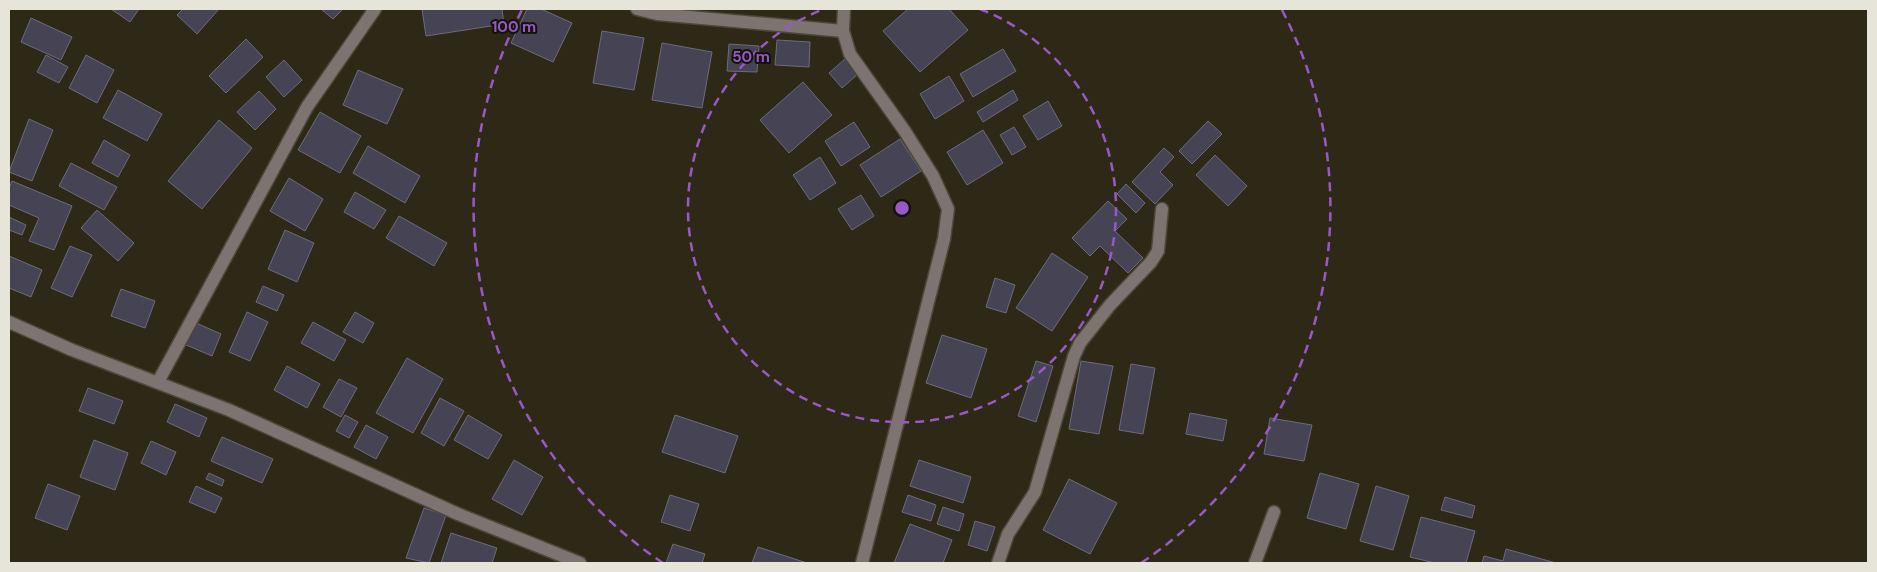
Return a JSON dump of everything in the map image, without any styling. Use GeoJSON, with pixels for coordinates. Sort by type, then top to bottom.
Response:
{"type":"FeatureCollection","features":[{"type":"Feature","properties":{"kind":"street"},"geometry":{"type":"LineString","coordinates":[[158,382],[307,107],[375,9]]}},
{"type":"Feature","properties":{"kind":"street"},"geometry":{"type":"LineString","coordinates":[[637,9],[657,14],[843,31]]}},
{"type":"Feature","properties":{"kind":"street"},"geometry":{"type":"LineString","coordinates":[[844,9],[843,31],[850,54],[904,130],[933,176],[948,209],[944,239],[862,563]]}},
{"type":"Feature","properties":{"kind":"street"},"geometry":{"type":"LineString","coordinates":[[998,563],[1008,534],[1035,492],[1074,356],[1080,343],[1110,305],[1151,262],[1158,251],[1162,209]]}},
{"type":"Feature","properties":{"kind":"street"},"geometry":{"type":"LineString","coordinates":[[9,322],[72,350],[229,410],[458,514],[580,563]]}},
{"type":"Feature","properties":{"kind":"street"},"geometry":{"type":"LineString","coordinates":[[1255,563],[1274,512]]}},
{"type":"Feature","properties":{"kind":"building"},"geometry":{"type":"Polygon","coordinates":[[[111,9],[139,9],[130,22],[111,9]]]}},
{"type":"Feature","properties":{"kind":"building"},"geometry":{"type":"Polygon","coordinates":[[[183,9],[219,9],[197,34],[177,15],[183,9]]]}},
{"type":"Feature","properties":{"kind":"building"},"geometry":{"type":"Polygon","coordinates":[[[321,9],[343,9],[333,19],[321,9]]]}},
{"type":"Feature","properties":{"kind":"building"},"geometry":{"type":"Polygon","coordinates":[[[422,9],[502,9],[504,24],[426,36],[422,9]]]}},
{"type":"Feature","properties":{"kind":"building"},"geometry":{"type":"Polygon","coordinates":[[[527,9],[541,9],[572,23],[553,62],[511,43],[527,9]]]}},
{"type":"Feature","properties":{"kind":"building"},"geometry":{"type":"Polygon","coordinates":[[[908,9],[949,9],[968,30],[920,72],[883,31],[908,9]]]}},
{"type":"Feature","properties":{"kind":"building"},"geometry":{"type":"Polygon","coordinates":[[[31,18],[72,37],[61,60],[21,42],[31,18]]]}},
{"type":"Feature","properties":{"kind":"building"},"geometry":{"type":"Polygon","coordinates":[[[602,31],[644,38],[634,90],[593,83],[602,31]]]}},
{"type":"Feature","properties":{"kind":"building"},"geometry":{"type":"Polygon","coordinates":[[[246,39],[263,57],[226,93],[209,76],[246,39]]]}},
{"type":"Feature","properties":{"kind":"building"},"geometry":{"type":"Polygon","coordinates":[[[777,40],[810,42],[809,67],[775,65],[777,40]]]}},
{"type":"Feature","properties":{"kind":"building"},"geometry":{"type":"Polygon","coordinates":[[[662,43],[712,52],[702,108],[652,100],[662,43]]]}},
{"type":"Feature","properties":{"kind":"building"},"geometry":{"type":"Polygon","coordinates":[[[729,44],[759,46],[757,72],[727,71],[729,44]]]}},
{"type":"Feature","properties":{"kind":"building"},"geometry":{"type":"Polygon","coordinates":[[[1003,49],[1016,71],[973,97],[960,74],[1003,49]]]}},
{"type":"Feature","properties":{"kind":"building"},"geometry":{"type":"Polygon","coordinates":[[[46,55],[68,67],[59,83],[37,72],[46,55]]]}},
{"type":"Feature","properties":{"kind":"building"},"geometry":{"type":"Polygon","coordinates":[[[86,55],[114,70],[97,103],[69,88],[86,55]]]}},
{"type":"Feature","properties":{"kind":"building"},"geometry":{"type":"Polygon","coordinates":[[[845,59],[858,74],[842,88],[829,73],[845,59]]]}},
{"type":"Feature","properties":{"kind":"building"},"geometry":{"type":"Polygon","coordinates":[[[284,60],[302,80],[284,97],[266,77],[284,60]]]}},
{"type":"Feature","properties":{"kind":"building"},"geometry":{"type":"Polygon","coordinates":[[[358,70],[403,89],[387,124],[343,105],[358,70]]]}},
{"type":"Feature","properties":{"kind":"building"},"geometry":{"type":"Polygon","coordinates":[[[949,76],[964,101],[935,119],[920,94],[949,76]]]}},
{"type":"Feature","properties":{"kind":"building"},"geometry":{"type":"Polygon","coordinates":[[[803,82],[832,115],[789,153],[760,120],[803,82]]]}},
{"type":"Feature","properties":{"kind":"building"},"geometry":{"type":"Polygon","coordinates":[[[118,90],[162,114],[147,141],[103,118],[118,90]]]}},
{"type":"Feature","properties":{"kind":"building"},"geometry":{"type":"Polygon","coordinates":[[[1013,90],[1018,100],[983,122],[977,112],[1013,90]]]}},
{"type":"Feature","properties":{"kind":"building"},"geometry":{"type":"Polygon","coordinates":[[[259,91],[276,109],[255,130],[237,112],[259,91]]]}},
{"type":"Feature","properties":{"kind":"building"},"geometry":{"type":"Polygon","coordinates":[[[1048,101],[1062,126],[1038,140],[1023,116],[1048,101]]]}},
{"type":"Feature","properties":{"kind":"building"},"geometry":{"type":"Polygon","coordinates":[[[320,112],[361,136],[340,173],[298,150],[320,112]]]}},
{"type":"Feature","properties":{"kind":"building"},"geometry":{"type":"Polygon","coordinates":[[[29,119],[53,130],[32,181],[9,172],[29,119]]]}},
{"type":"Feature","properties":{"kind":"building"},"geometry":{"type":"Polygon","coordinates":[[[219,120],[252,148],[202,209],[168,181],[219,120]]]}},
{"type":"Feature","properties":{"kind":"building"},"geometry":{"type":"Polygon","coordinates":[[[1208,121],[1222,134],[1192,164],[1179,151],[1208,121]]]}},
{"type":"Feature","properties":{"kind":"building"},"geometry":{"type":"Polygon","coordinates":[[[854,122],[870,147],[841,166],[825,141],[854,122]]]}},
{"type":"Feature","properties":{"kind":"building"},"geometry":{"type":"Polygon","coordinates":[[[1014,127],[1026,147],[1012,155],[1000,135],[1014,127]]]}},
{"type":"Feature","properties":{"kind":"building"},"geometry":{"type":"Polygon","coordinates":[[[983,130],[1003,163],[967,185],[947,152],[983,130]]]}},
{"type":"Feature","properties":{"kind":"building"},"geometry":{"type":"Polygon","coordinates":[[[900,139],[921,171],[881,197],[860,165],[900,139]]]}},
{"type":"Feature","properties":{"kind":"building"},"geometry":{"type":"Polygon","coordinates":[[[104,140],[130,155],[118,177],[92,163],[104,140]]]}},
{"type":"Feature","properties":{"kind":"building"},"geometry":{"type":"Polygon","coordinates":[[[368,146],[420,176],[405,203],[353,173],[368,146]]]}},
{"type":"Feature","properties":{"kind":"building"},"geometry":{"type":"Polygon","coordinates":[[[1164,148],[1174,157],[1160,172],[1173,185],[1155,204],[1132,182],[1164,148]]]}},
{"type":"Feature","properties":{"kind":"building"},"geometry":{"type":"Polygon","coordinates":[[[1215,155],[1247,186],[1228,206],[1196,175],[1215,155]]]}},
{"type":"Feature","properties":{"kind":"building"},"geometry":{"type":"Polygon","coordinates":[[[820,157],[836,183],[810,200],[793,175],[820,157]]]}},
{"type":"Feature","properties":{"kind":"building"},"geometry":{"type":"Polygon","coordinates":[[[71,163],[117,187],[104,210],[59,186],[71,163]]]}},
{"type":"Feature","properties":{"kind":"building"},"geometry":{"type":"Polygon","coordinates":[[[289,178],[323,199],[305,231],[270,211],[289,178]]]}},
{"type":"Feature","properties":{"kind":"building"},"geometry":{"type":"Polygon","coordinates":[[[12,181],[72,206],[54,250],[29,241],[39,218],[9,205],[9,188],[12,181]]]}},
{"type":"Feature","properties":{"kind":"building"},"geometry":{"type":"Polygon","coordinates":[[[1126,184],[1145,203],[1136,213],[1117,194],[1126,184]]]}},
{"type":"Feature","properties":{"kind":"building"},"geometry":{"type":"Polygon","coordinates":[[[355,192],[386,210],[374,229],[344,212],[355,192]]]}},
{"type":"Feature","properties":{"kind":"building"},"geometry":{"type":"Polygon","coordinates":[[[861,195],[874,216],[852,230],[838,209],[861,195]]]}},
{"type":"Feature","properties":{"kind":"building"},"geometry":{"type":"Polygon","coordinates":[[[1108,201],[1127,219],[1115,231],[1143,258],[1128,273],[1100,246],[1090,256],[1072,238],[1108,201]]]}},
{"type":"Feature","properties":{"kind":"building"},"geometry":{"type":"Polygon","coordinates":[[[97,210],[134,243],[118,261],[81,228],[97,210]]]}},
{"type":"Feature","properties":{"kind":"building"},"geometry":{"type":"Polygon","coordinates":[[[399,216],[447,243],[434,266],[386,238],[399,216]]]}},
{"type":"Feature","properties":{"kind":"building"},"geometry":{"type":"Polygon","coordinates":[[[9,217],[26,225],[22,235],[9,230],[9,217]]]}},
{"type":"Feature","properties":{"kind":"building"},"geometry":{"type":"Polygon","coordinates":[[[285,230],[314,243],[297,282],[268,269],[285,230]]]}},
{"type":"Feature","properties":{"kind":"building"},"geometry":{"type":"Polygon","coordinates":[[[70,246],[92,255],[72,297],[51,288],[70,246]]]}},
{"type":"Feature","properties":{"kind":"building"},"geometry":{"type":"Polygon","coordinates":[[[1052,253],[1088,277],[1052,331],[1016,308],[1052,253]]]}},
{"type":"Feature","properties":{"kind":"building"},"geometry":{"type":"Polygon","coordinates":[[[9,256],[42,270],[31,297],[9,288],[9,256]]]}},
{"type":"Feature","properties":{"kind":"building"},"geometry":{"type":"Polygon","coordinates":[[[995,278],[1015,285],[1006,313],[986,307],[995,278]]]}},
{"type":"Feature","properties":{"kind":"building"},"geometry":{"type":"Polygon","coordinates":[[[263,286],[284,295],[277,311],[256,302],[263,286]]]}},
{"type":"Feature","properties":{"kind":"building"},"geometry":{"type":"Polygon","coordinates":[[[121,289],[155,301],[145,328],[111,316],[121,289]]]}},
{"type":"Feature","properties":{"kind":"building"},"geometry":{"type":"Polygon","coordinates":[[[247,312],[268,322],[250,361],[229,352],[247,312]]]}},
{"type":"Feature","properties":{"kind":"building"},"geometry":{"type":"Polygon","coordinates":[[[355,312],[374,323],[363,343],[343,332],[355,312]]]}},
{"type":"Feature","properties":{"kind":"building"},"geometry":{"type":"Polygon","coordinates":[[[194,322],[221,334],[212,356],[184,344],[194,322]]]}},
{"type":"Feature","properties":{"kind":"building"},"geometry":{"type":"Polygon","coordinates":[[[313,322],[346,340],[334,361],[301,343],[313,322]]]}},
{"type":"Feature","properties":{"kind":"building"},"geometry":{"type":"Polygon","coordinates":[[[942,335],[987,349],[971,398],[926,383],[942,335]]]}},
{"type":"Feature","properties":{"kind":"building"},"geometry":{"type":"Polygon","coordinates":[[[407,358],[443,379],[413,433],[376,413],[407,358]]]}},
{"type":"Feature","properties":{"kind":"building"},"geometry":{"type":"Polygon","coordinates":[[[1036,361],[1053,366],[1036,422],[1018,416],[1036,361]]]}},
{"type":"Feature","properties":{"kind":"building"},"geometry":{"type":"Polygon","coordinates":[[[1081,361],[1113,366],[1099,434],[1069,429],[1081,361]]]}},
{"type":"Feature","properties":{"kind":"building"},"geometry":{"type":"Polygon","coordinates":[[[1131,364],[1155,368],[1143,434],[1119,430],[1131,364]]]}},
{"type":"Feature","properties":{"kind":"building"},"geometry":{"type":"Polygon","coordinates":[[[287,366],[320,384],[307,408],[274,390],[287,366]]]}},
{"type":"Feature","properties":{"kind":"building"},"geometry":{"type":"Polygon","coordinates":[[[339,379],[357,388],[341,417],[323,407],[339,379]]]}},
{"type":"Feature","properties":{"kind":"building"},"geometry":{"type":"Polygon","coordinates":[[[88,388],[123,401],[114,424],[79,411],[88,388]]]}},
{"type":"Feature","properties":{"kind":"building"},"geometry":{"type":"Polygon","coordinates":[[[440,398],[464,411],[444,446],[421,433],[440,398]]]}},
{"type":"Feature","properties":{"kind":"building"},"geometry":{"type":"Polygon","coordinates":[[[175,404],[207,418],[199,437],[167,422],[175,404]]]}},
{"type":"Feature","properties":{"kind":"building"},"geometry":{"type":"Polygon","coordinates":[[[1190,413],[1227,420],[1223,441],[1186,434],[1190,413]]]}},
{"type":"Feature","properties":{"kind":"building"},"geometry":{"type":"Polygon","coordinates":[[[345,415],[358,422],[349,438],[336,431],[345,415]]]}},
{"type":"Feature","properties":{"kind":"building"},"geometry":{"type":"Polygon","coordinates":[[[468,415],[502,435],[488,459],[454,440],[468,415]]]}},
{"type":"Feature","properties":{"kind":"building"},"geometry":{"type":"Polygon","coordinates":[[[675,415],[738,436],[725,473],[662,452],[675,415]]]}},
{"type":"Feature","properties":{"kind":"building"},"geometry":{"type":"Polygon","coordinates":[[[1270,418],[1312,425],[1304,461],[1264,454],[1270,418]]]}},
{"type":"Feature","properties":{"kind":"building"},"geometry":{"type":"Polygon","coordinates":[[[366,425],[388,437],[376,459],[354,447],[366,425]]]}},
{"type":"Feature","properties":{"kind":"building"},"geometry":{"type":"Polygon","coordinates":[[[222,437],[273,459],[262,483],[211,461],[222,437]]]}},
{"type":"Feature","properties":{"kind":"building"},"geometry":{"type":"Polygon","coordinates":[[[94,440],[128,453],[115,490],[80,477],[94,440]]]}},
{"type":"Feature","properties":{"kind":"building"},"geometry":{"type":"Polygon","coordinates":[[[151,441],[176,452],[166,475],[141,463],[151,441]]]}},
{"type":"Feature","properties":{"kind":"building"},"geometry":{"type":"Polygon","coordinates":[[[514,460],[543,477],[522,515],[492,499],[514,460]]]}},
{"type":"Feature","properties":{"kind":"building"},"geometry":{"type":"Polygon","coordinates":[[[919,460],[971,477],[963,503],[910,486],[919,460]]]}},
{"type":"Feature","properties":{"kind":"building"},"geometry":{"type":"Polygon","coordinates":[[[209,473],[224,480],[222,486],[206,479],[209,473]]]}},
{"type":"Feature","properties":{"kind":"building"},"geometry":{"type":"Polygon","coordinates":[[[1320,473],[1359,484],[1346,529],[1307,518],[1320,473]]]}},
{"type":"Feature","properties":{"kind":"building"},"geometry":{"type":"Polygon","coordinates":[[[1069,479],[1117,503],[1090,554],[1043,530],[1069,479]]]}},
{"type":"Feature","properties":{"kind":"building"},"geometry":{"type":"Polygon","coordinates":[[[48,484],[80,496],[67,530],[35,518],[48,484]]]}},
{"type":"Feature","properties":{"kind":"building"},"geometry":{"type":"Polygon","coordinates":[[[196,486],[222,498],[215,513],[189,502],[196,486]]]}},
{"type":"Feature","properties":{"kind":"building"},"geometry":{"type":"Polygon","coordinates":[[[1376,486],[1409,496],[1393,550],[1360,541],[1376,486]]]}},
{"type":"Feature","properties":{"kind":"building"},"geometry":{"type":"Polygon","coordinates":[[[670,495],[699,504],[690,531],[661,522],[670,495]]]}},
{"type":"Feature","properties":{"kind":"building"},"geometry":{"type":"Polygon","coordinates":[[[908,495],[936,505],[931,521],[902,512],[908,495]]]}},
{"type":"Feature","properties":{"kind":"building"},"geometry":{"type":"Polygon","coordinates":[[[1445,497],[1475,506],[1472,518],[1441,510],[1445,497]]]}},
{"type":"Feature","properties":{"kind":"building"},"geometry":{"type":"Polygon","coordinates":[[[943,507],[964,514],[959,531],[937,524],[943,507]]]}},
{"type":"Feature","properties":{"kind":"building"},"geometry":{"type":"Polygon","coordinates":[[[424,508],[446,515],[429,563],[406,558],[424,508]]]}},
{"type":"Feature","properties":{"kind":"building"},"geometry":{"type":"Polygon","coordinates":[[[1421,517],[1475,531],[1466,563],[1435,563],[1410,557],[1421,517]]]}},
{"type":"Feature","properties":{"kind":"building"},"geometry":{"type":"Polygon","coordinates":[[[975,521],[995,527],[987,551],[968,545],[975,521]]]}},
{"type":"Feature","properties":{"kind":"building"},"geometry":{"type":"Polygon","coordinates":[[[910,524],[952,540],[943,563],[894,563],[910,524]]]}},
{"type":"Feature","properties":{"kind":"building"},"geometry":{"type":"Polygon","coordinates":[[[451,533],[497,548],[492,563],[441,563],[451,533]]]}},
{"type":"Feature","properties":{"kind":"building"},"geometry":{"type":"Polygon","coordinates":[[[673,544],[705,554],[702,563],[666,563],[673,544]]]}},
{"type":"Feature","properties":{"kind":"building"},"geometry":{"type":"Polygon","coordinates":[[[758,547],[807,563],[752,563],[758,547]]]}},
{"type":"Feature","properties":{"kind":"building"},"geometry":{"type":"Polygon","coordinates":[[[1506,549],[1556,563],[1482,563],[1484,556],[1503,561],[1506,549]]]}}]}
